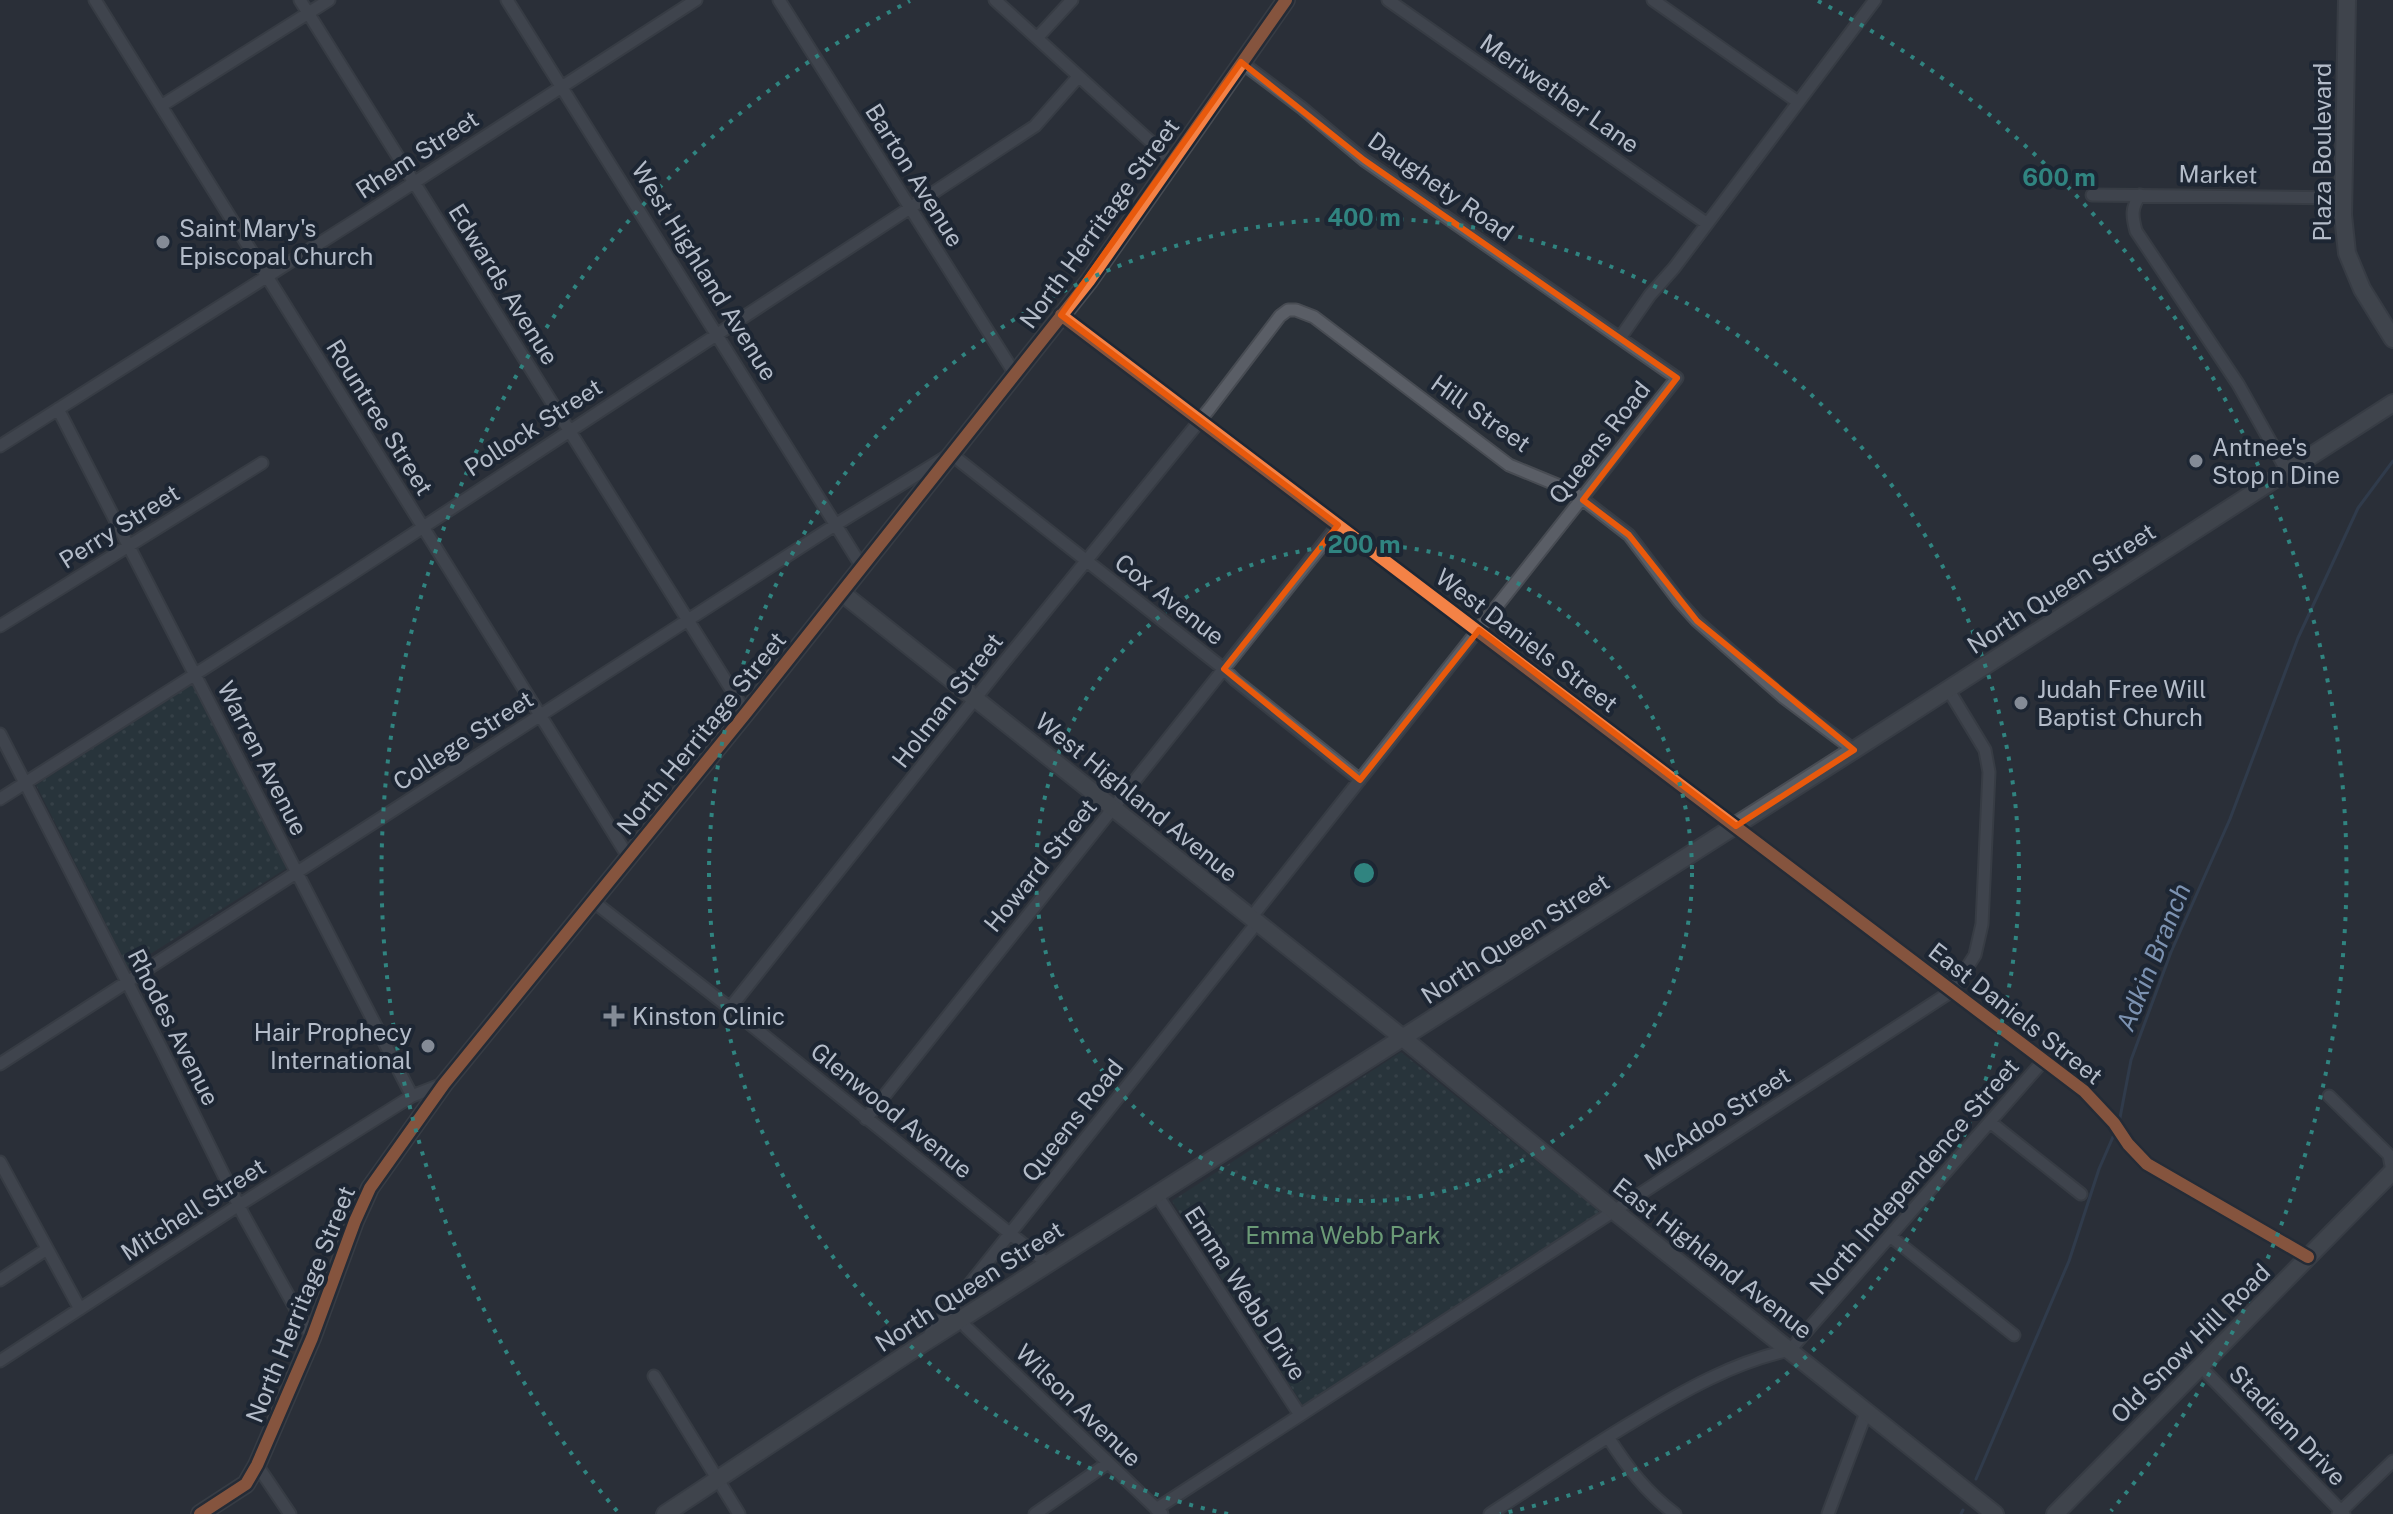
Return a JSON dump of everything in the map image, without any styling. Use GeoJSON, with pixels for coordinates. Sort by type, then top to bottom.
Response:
{"type":"FeatureCollection","features":[{"type":"Feature","properties":{"kind":"street","name":"Rountree Street"},"geometry":{"type":"LineString","coordinates":[[95,0],[629,858]]}},
{"type":"Feature","properties":{"kind":"street","name":"Edwards Avenue"},"geometry":{"type":"LineString","coordinates":[[300,0],[746,713]]}},
{"type":"Feature","properties":{"kind":"street"},"geometry":{"type":"LineString","coordinates":[[161,106],[329,0]]}},
{"type":"Feature","properties":{"kind":"street","name":"West Highland Avenue"},"geometry":{"type":"LineString","coordinates":[[507,0],[862,567]]}},
{"type":"Feature","properties":{"kind":"street","name":"Rhem Street"},"geometry":{"type":"LineString","coordinates":[[0,446],[696,0]]}},
{"type":"Feature","properties":{"kind":"street","name":"Barton Avenue"},"geometry":{"type":"LineString","coordinates":[[779,0],[1015,374]]}},
{"type":"Feature","properties":{"kind":"street"},"geometry":{"type":"LineString","coordinates":[[995,0],[1173,162]]}},
{"type":"Feature","properties":{"kind":"street"},"geometry":{"type":"LineString","coordinates":[[1037,38],[1072,0]]}},
{"type":"Feature","properties":{"kind":"street","name":"North Herritage Street"},"geometry":{"type":"LineString","coordinates":[[200,1514],[246,1484],[257,1465],[312,1338],[370,1188],[444,1084],[746,713],[1089,281],[1286,0]]}},
{"type":"Feature","properties":{"kind":"street","name":"Meriwether Lane"},"geometry":{"type":"LineString","coordinates":[[1388,0],[1706,223]]}},
{"type":"Feature","properties":{"kind":"street"},"geometry":{"type":"LineString","coordinates":[[1653,0],[1798,102]]}},
{"type":"Feature","properties":{"kind":"street"},"geometry":{"type":"LineString","coordinates":[[1620,338],[1875,0]]}},
{"type":"Feature","properties":{"kind":"street","name":"Plaza Boulevard"},"geometry":{"type":"LineString","coordinates":[[2347,0],[2343,198],[2347,253],[2352,269],[2393,339]]}},
{"type":"Feature","properties":{"kind":"street","name":"Daughety Road"},"geometry":{"type":"LineString","coordinates":[[1241,62],[1364,160],[1620,338]]}},
{"type":"Feature","properties":{"kind":"street","name":"Pollock Street"},"geometry":{"type":"LineString","coordinates":[[0,799],[1035,126],[1078,77]]}},
{"type":"Feature","properties":{"kind":"street","name":"Market"},"geometry":{"type":"LineString","coordinates":[[2092,195],[2343,198]]}},
{"type":"Feature","properties":{"kind":"street"},"geometry":{"type":"LineString","coordinates":[[2140,195],[2134,204],[2132,216],[2136,231],[2238,384],[2287,471]]}},
{"type":"Feature","properties":{"kind":"street","name":"Hill Street"},"geometry":{"type":"LineString","coordinates":[[1199,421],[1280,316],[1288,310],[1296,310],[1314,317],[1509,465],[1572,491],[1629,535],[1697,621],[1782,696],[1854,750]]}},
{"type":"Feature","properties":{"kind":"street","name":"West Daniels Street"},"geometry":{"type":"LineString","coordinates":[[1061,315],[1736,826]]}},
{"type":"Feature","properties":{"kind":"street","name":"Queens Road"},"geometry":{"type":"LineString","coordinates":[[922,1344],[1677,378],[1620,338]]}},
{"type":"Feature","properties":{"kind":"street","name":"North Queen Street"},"geometry":{"type":"LineString","coordinates":[[665,1514],[922,1344],[2393,403]]}},
{"type":"Feature","properties":{"kind":"street","name":"Warren Avenue"},"geometry":{"type":"LineString","coordinates":[[58,409],[412,1096]]}},
{"type":"Feature","properties":{"kind":"street","name":"Holman Street"},"geometry":{"type":"LineString","coordinates":[[730,1008],[1199,421]]}},
{"type":"Feature","properties":{"kind":"street","name":"College Street"},"geometry":{"type":"LineString","coordinates":[[0,1064],[835,525],[951,454]]}},
{"type":"Feature","properties":{"kind":"street","name":"Cox Avenue"},"geometry":{"type":"LineString","coordinates":[[951,454],[1360,780]]}},
{"type":"Feature","properties":{"kind":"street","name":"Perry Street"},"geometry":{"type":"LineString","coordinates":[[0,626],[262,463]]}},
{"type":"Feature","properties":{"kind":"street","name":"Howard Street"},"geometry":{"type":"LineString","coordinates":[[866,1119],[1338,525]]}},
{"type":"Feature","properties":{"kind":"street","name":"West Highland Avenue"},"geometry":{"type":"LineString","coordinates":[[842,593],[1403,1038]]}},
{"type":"Feature","properties":{"kind":"street","name":"McAdoo Street"},"geometry":{"type":"LineString","coordinates":[[1159,1511],[1300,1415],[1952,991],[1975,955],[1981,933],[1989,772],[1985,750],[1948,689]]}},
{"type":"Feature","properties":{"kind":"street","name":"Rhodes Avenue"},"geometry":{"type":"LineString","coordinates":[[0,734],[239,1205],[312,1338]]}},
{"type":"Feature","properties":{"kind":"street","name":"East Daniels Street"},"geometry":{"type":"LineString","coordinates":[[1736,826],[2084,1091],[2147,1164],[2308,1257]]}},
{"type":"Feature","properties":{"kind":"street","name":"Glenwood Avenue"},"geometry":{"type":"LineString","coordinates":[[594,902],[1048,1264]]}},
{"type":"Feature","properties":{"kind":"street","name":"East Highland Avenue"},"geometry":{"type":"LineString","coordinates":[[1403,1038],[1614,1211],[1995,1514]]}},
{"type":"Feature","properties":{"kind":"street","name":"North Independence Street"},"geometry":{"type":"LineString","coordinates":[[1790,1350],[2044,1060]]}},
{"type":"Feature","properties":{"kind":"street"},"geometry":{"type":"LineString","coordinates":[[412,1096],[444,1084]]}},
{"type":"Feature","properties":{"kind":"street","name":"Mitchell Street"},"geometry":{"type":"LineString","coordinates":[[0,1361],[412,1096]]}},
{"type":"Feature","properties":{"kind":"street"},"geometry":{"type":"LineString","coordinates":[[2329,1096],[2389,1155],[2392,1173]]}},
{"type":"Feature","properties":{"kind":"street"},"geometry":{"type":"LineString","coordinates":[[1990,1122],[2081,1194]]}},
{"type":"Feature","properties":{"kind":"street"},"geometry":{"type":"LineString","coordinates":[[0,1162],[80,1309]]}},
{"type":"Feature","properties":{"kind":"street","name":"Old Snow Hill Road"},"geometry":{"type":"LineString","coordinates":[[2055,1514],[2392,1173]]}},
{"type":"Feature","properties":{"kind":"street","name":"Emma Webb Drive"},"geometry":{"type":"LineString","coordinates":[[1157,1195],[1300,1415]]}},
{"type":"Feature","properties":{"kind":"street"},"geometry":{"type":"LineString","coordinates":[[1890,1236],[2014,1335]]}},
{"type":"Feature","properties":{"kind":"street"},"geometry":{"type":"LineString","coordinates":[[0,1280],[47,1249]]}},
{"type":"Feature","properties":{"kind":"street","name":"Wilson Avenue"},"geometry":{"type":"LineString","coordinates":[[966,1327],[1159,1511]]}},
{"type":"Feature","properties":{"kind":"street"},"geometry":{"type":"LineString","coordinates":[[1490,1514],[1608,1437],[1700,1383],[1771,1354],[1790,1350]]}},
{"type":"Feature","properties":{"kind":"street","name":"Stadiem Drive"},"geometry":{"type":"LineString","coordinates":[[2200,1366],[2341,1513]]}},
{"type":"Feature","properties":{"kind":"street"},"geometry":{"type":"LineString","coordinates":[[654,1376],[739,1514]]}},
{"type":"Feature","properties":{"kind":"street"},"geometry":{"type":"LineString","coordinates":[[1828,1514],[1867,1410]]}},
{"type":"Feature","properties":{"kind":"street"},"geometry":{"type":"LineString","coordinates":[[1608,1437],[1639,1483],[1675,1514]]}},
{"type":"Feature","properties":{"kind":"street"},"geometry":{"type":"LineString","coordinates":[[2341,1513],[2393,1461]]}},
{"type":"Feature","properties":{"kind":"street"},"geometry":{"type":"LineString","coordinates":[[1035,1514],[1108,1463]]}},
{"type":"Feature","properties":{"kind":"street"},"geometry":{"type":"LineString","coordinates":[[257,1465],[290,1514]]}},
{"type":"Feature","properties":{"kind":"highlighted area"},"geometry":{"type":"Polygon","coordinates":[[[1241,62],[1364,160],[1677,378],[1583,500],[1629,535],[1697,621],[1854,750],[1736,826],[1479,630],[1360,780],[1224,669],[1338,525],[1061,315],[1241,62]]]}},
{"type":"Feature","properties":{"kind":"green space"},"geometry":{"type":"Polygon","coordinates":[[[193,684],[287,868],[128,968],[36,785],[193,684]]]}},
{"type":"Feature","properties":{"kind":"green space","name":"Emma Webb Park"},"geometry":{"type":"Polygon","coordinates":[[[1401,1052],[1600,1212],[1304,1407],[1172,1201],[1401,1052]]]}},
{"type":"Feature","properties":{"kind":"waterway","name":"Adkin Branch"},"geometry":{"type":"LineString","coordinates":[[2119,1123],[2131,1060],[2171,952],[2230,819],[2298,638],[2358,508],[2393,461]]}},
{"type":"Feature","properties":{"kind":"waterway","name":"Adkin Branch"},"geometry":{"type":"LineString","coordinates":[[1976,1479],[2069,1261],[2099,1169],[2116,1130]]}},
{"type":"Feature","properties":{"kind":"waterway","name":"Adkin Branch"},"geometry":{"type":"LineString","coordinates":[[1961,1514],[1963,1510]]}},
{"type":"Feature","properties":{"kind":"cycle path"},"geometry":{"type":"LineString","coordinates":[[200,1514],[246,1484],[257,1465],[312,1338],[370,1188],[444,1084],[746,713],[1089,281],[1286,0]]}},
{"type":"Feature","properties":{"kind":"cycle path"},"geometry":{"type":"LineString","coordinates":[[1061,315],[2084,1091],[2147,1164],[2308,1257]]}},
{"type":"Feature","properties":{"kind":"place","name":"Saint Mary's Episcopal Church"},"geometry":{"type":"Point","coordinates":[163,242]}},
{"type":"Feature","properties":{"kind":"place","name":"Antnee's Stop n Dine"},"geometry":{"type":"Point","coordinates":[2196,461]}},
{"type":"Feature","properties":{"kind":"place","name":"Judah Free Will Baptist Church"},"geometry":{"type":"Point","coordinates":[2021,703]}},
{"type":"Feature","properties":{"kind":"place","name":"Kinston Clinic"},"geometry":{"type":"Point","coordinates":[614,1016]}},
{"type":"Feature","properties":{"kind":"place","name":"Hair Prophecy International"},"geometry":{"type":"Point","coordinates":[428,1046]}}]}
